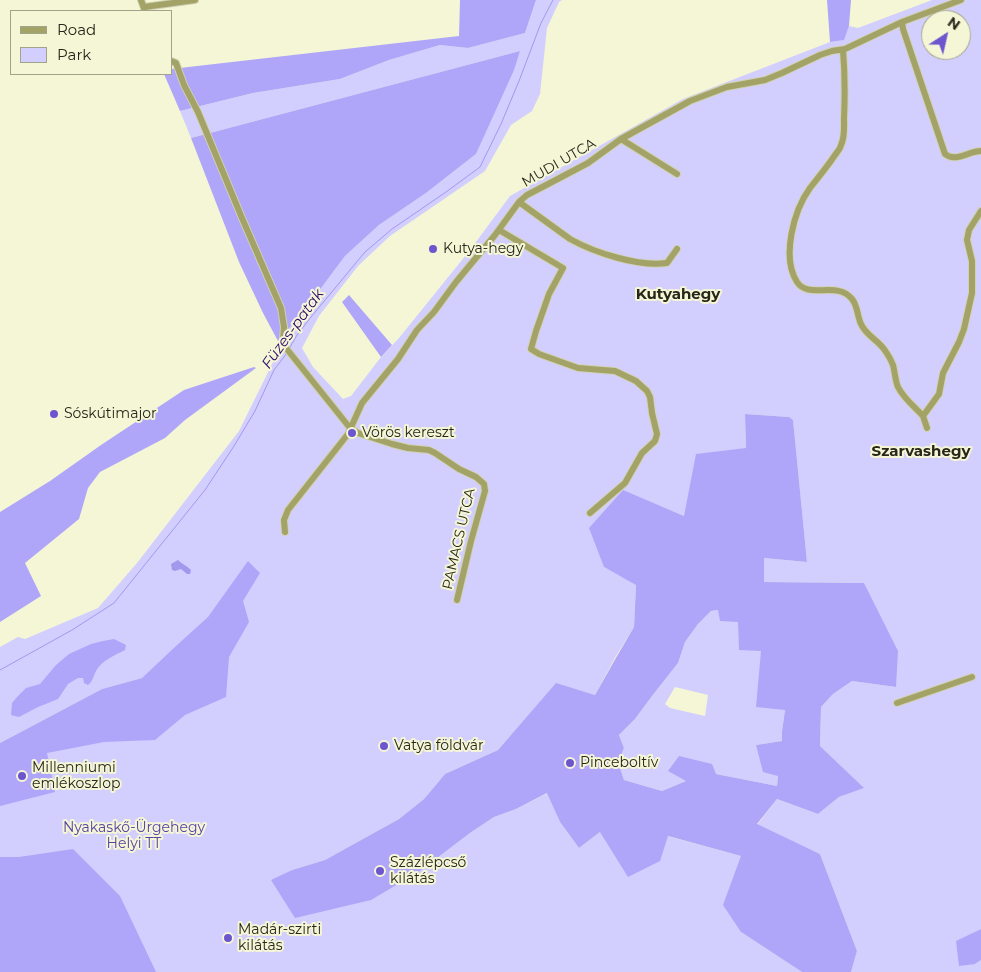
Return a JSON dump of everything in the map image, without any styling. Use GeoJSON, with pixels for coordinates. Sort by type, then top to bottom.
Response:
{"type":"FeatureCollection","features":[{"type":"Feature","properties":{"kind":"street"},"geometry":{"type":"LineString","coordinates":[[143,6],[195,0]]}},
{"type":"Feature","properties":{"kind":"street","name":"MUDI UTCA"},"geometry":{"type":"LineString","coordinates":[[285,532],[284,520],[288,510],[348,434],[362,403],[398,359],[417,330],[434,312],[519,202],[527,195],[588,163],[621,139],[690,101],[727,87],[765,80],[820,55],[843,50],[902,22],[961,0]]}},
{"type":"Feature","properties":{"kind":"street"},"geometry":{"type":"LineString","coordinates":[[902,22],[945,154],[950,158],[954,158],[971,152],[981,151]]}},
{"type":"Feature","properties":{"kind":"street"},"geometry":{"type":"LineString","coordinates":[[843,50],[845,77],[842,144],[800,205],[790,243],[790,262],[794,276],[804,288],[842,291],[852,298],[861,324],[867,334],[881,345],[891,360],[898,387],[923,416],[927,428]]}},
{"type":"Feature","properties":{"kind":"street"},"geometry":{"type":"LineString","coordinates":[[172,61],[176,63],[198,112],[281,308],[284,328],[283,340],[288,350],[350,428]]}},
{"type":"Feature","properties":{"kind":"street"},"geometry":{"type":"LineString","coordinates":[[621,139],[677,174]]}},
{"type":"Feature","properties":{"kind":"street"},"geometry":{"type":"LineString","coordinates":[[519,202],[579,244],[620,258],[640,262],[668,263],[677,249]]}},
{"type":"Feature","properties":{"kind":"street"},"geometry":{"type":"LineString","coordinates":[[923,416],[938,394],[943,373],[964,328],[972,293],[972,261],[967,240],[969,230],[981,211]]}},
{"type":"Feature","properties":{"kind":"street"},"geometry":{"type":"LineString","coordinates":[[499,230],[563,268],[549,294],[531,349],[539,354],[578,368],[615,372],[636,382],[647,390],[650,397],[657,434],[656,441],[642,453],[625,483],[590,513]]}},
{"type":"Feature","properties":{"kind":"street","name":"PAMACS UTCA"},"geometry":{"type":"LineString","coordinates":[[350,428],[358,433],[392,444],[435,452],[484,484],[485,491],[457,600]]}},
{"type":"Feature","properties":{"kind":"street"},"geometry":{"type":"LineString","coordinates":[[897,703],[972,677]]}},
{"type":"Feature","properties":{"kind":"green space","name":"Nyakaskő-Ürgehegy Helyi TT"},"geometry":{"type":"Polygon","coordinates":[[[536,0],[562,0],[559,2],[547,28],[540,94],[532,111],[511,125],[485,171],[390,236],[358,266],[319,316],[302,348],[313,367],[343,399],[351,396],[381,357],[399,338],[470,250],[510,196],[683,99],[830,42],[843,40],[849,26],[858,28],[932,0],[981,0],[981,929],[956,942],[975,964],[981,960],[981,972],[851,972],[857,951],[820,854],[757,825],[777,799],[818,814],[839,797],[863,788],[820,746],[821,707],[833,694],[852,681],[896,687],[864,583],[763,582],[764,558],[807,562],[793,421],[789,417],[745,414],[746,448],[684,516],[623,491],[604,567],[636,584],[634,627],[595,695],[556,684],[498,750],[445,774],[424,799],[399,819],[325,860],[292,870],[271,881],[420,871],[494,817],[516,809],[548,793],[560,822],[579,848],[600,832],[667,836],[741,856],[741,932],[802,972],[0,972],[0,753],[136,689],[153,669],[142,678],[102,689],[0,743],[0,647],[18,637],[25,639],[98,608],[137,563],[239,431],[281,346],[278,341],[304,311],[345,256],[379,225],[426,193],[476,154],[520,51],[191,138],[180,111],[253,93],[340,79],[389,60],[440,45],[468,48],[525,33],[536,0]]]}},
{"type":"Feature","properties":{"kind":"green space"},"geometry":{"type":"Polygon","coordinates":[[[718,610],[738,622],[761,651],[785,710],[782,741],[756,745],[778,776],[777,786],[716,774],[686,781],[662,791],[624,780],[618,762],[624,748],[619,735],[635,719],[678,663],[685,642],[698,624],[711,611],[718,610]],[[675,687],[665,704],[670,708],[705,716],[708,695],[675,687]]]}},
{"type":"Feature","properties":{"kind":"shaded area"},"geometry":{"type":"Polygon","coordinates":[[[460,0],[536,0],[525,33],[468,48],[440,45],[389,60],[340,79],[253,93],[180,111],[164,75],[172,75],[172,69],[459,36],[460,0]]]}},
{"type":"Feature","properties":{"kind":"shaded area"},"geometry":{"type":"Polygon","coordinates":[[[827,0],[851,0],[849,26],[844,40],[830,42],[827,0]]]}},
{"type":"Feature","properties":{"kind":"shaded area"},"geometry":{"type":"Polygon","coordinates":[[[520,51],[514,70],[476,154],[426,193],[379,225],[345,256],[304,311],[278,341],[239,262],[191,138],[520,51]]]}},
{"type":"Feature","properties":{"kind":"shaded area"},"geometry":{"type":"Polygon","coordinates":[[[349,295],[392,345],[381,357],[342,302],[349,295]]]}},
{"type":"Feature","properties":{"kind":"shaded area"},"geometry":{"type":"Polygon","coordinates":[[[254,367],[256,368],[185,420],[165,438],[100,472],[88,488],[79,519],[25,563],[41,596],[0,622],[0,512],[50,481],[184,390],[254,367]]]}},
{"type":"Feature","properties":{"kind":"shaded area"},"geometry":{"type":"Polygon","coordinates":[[[745,414],[789,417],[793,420],[807,562],[764,558],[764,582],[864,583],[898,651],[896,687],[852,681],[833,694],[821,707],[820,746],[864,788],[839,797],[818,814],[777,799],[757,824],[820,854],[857,951],[851,972],[802,972],[741,932],[723,905],[741,856],[668,836],[660,861],[628,877],[600,832],[579,848],[560,822],[547,793],[516,809],[494,817],[420,871],[371,900],[295,918],[271,880],[292,870],[325,860],[399,819],[424,799],[445,774],[498,750],[556,683],[595,695],[634,627],[636,585],[604,567],[589,528],[623,490],[684,516],[696,454],[746,448],[745,414]],[[718,610],[711,611],[698,624],[685,642],[678,663],[635,719],[619,735],[624,748],[618,762],[624,780],[662,791],[686,781],[668,771],[679,756],[712,764],[716,774],[777,786],[778,776],[763,772],[756,745],[782,741],[785,710],[756,707],[761,651],[739,650],[738,622],[720,621],[718,610]]]}},
{"type":"Feature","properties":{"kind":"shaded area"},"geometry":{"type":"Polygon","coordinates":[[[178,560],[191,570],[190,574],[181,569],[172,570],[171,564],[178,560]]]}},
{"type":"Feature","properties":{"kind":"shaded area"},"geometry":{"type":"Polygon","coordinates":[[[248,561],[260,573],[243,601],[249,622],[229,657],[226,697],[185,715],[155,740],[104,742],[47,753],[55,792],[0,806],[0,743],[102,689],[142,678],[208,617],[248,561]]]}},
{"type":"Feature","properties":{"kind":"shaded area"},"geometry":{"type":"Polygon","coordinates":[[[114,639],[126,645],[125,650],[101,664],[88,685],[84,683],[83,678],[78,678],[68,684],[58,699],[19,717],[11,715],[12,703],[18,696],[26,688],[40,684],[56,665],[69,654],[91,644],[114,639]]]}},
{"type":"Feature","properties":{"kind":"shaded area"},"geometry":{"type":"Polygon","coordinates":[[[73,849],[120,896],[156,972],[0,972],[0,857],[19,857],[73,849]]]}},
{"type":"Feature","properties":{"kind":"shaded area"},"geometry":{"type":"Polygon","coordinates":[[[981,929],[981,960],[975,964],[959,966],[956,941],[981,929]]]}},
{"type":"Feature","properties":{"kind":"waterway","name":"Füzes-patak"},"geometry":{"type":"LineString","coordinates":[[289,349],[311,317],[365,252],[392,229],[480,167],[501,124],[541,23],[553,0]]}},
{"type":"Feature","properties":{"kind":"waterway","name":"Füzes-patak"},"geometry":{"type":"LineString","coordinates":[[0,670],[72,630],[114,603],[205,490],[255,411],[274,370],[287,353]]}},
{"type":"Feature","properties":{"kind":"place","name":"Kutya-hegy"},"geometry":{"type":"Point","coordinates":[433,249]}},
{"type":"Feature","properties":{"kind":"place","name":"Sóskútimajor"},"geometry":{"type":"Point","coordinates":[54,414]}},
{"type":"Feature","properties":{"kind":"place","name":"Vörös kereszt"},"geometry":{"type":"Point","coordinates":[352,433]}},
{"type":"Feature","properties":{"kind":"place","name":"Vatya földvár"},"geometry":{"type":"Point","coordinates":[384,746]}},
{"type":"Feature","properties":{"kind":"place","name":"Pinceboltív"},"geometry":{"type":"Point","coordinates":[570,763]}},
{"type":"Feature","properties":{"kind":"place","name":"Millenniumi emlékoszlop"},"geometry":{"type":"Point","coordinates":[22,776]}},
{"type":"Feature","properties":{"kind":"place","name":"Százlépcső kilátás"},"geometry":{"type":"Point","coordinates":[380,871]}},
{"type":"Feature","properties":{"kind":"place","name":"Madár-szirti kilátás"},"geometry":{"type":"Point","coordinates":[228,938]}},
{"type":"Feature","properties":{"kind":"district","name":"Kutyahegy"},"geometry":{"type":"Point","coordinates":[678,295]}},
{"type":"Feature","properties":{"kind":"district","name":"Szarvashegy"},"geometry":{"type":"Point","coordinates":[921,452]}}]}
